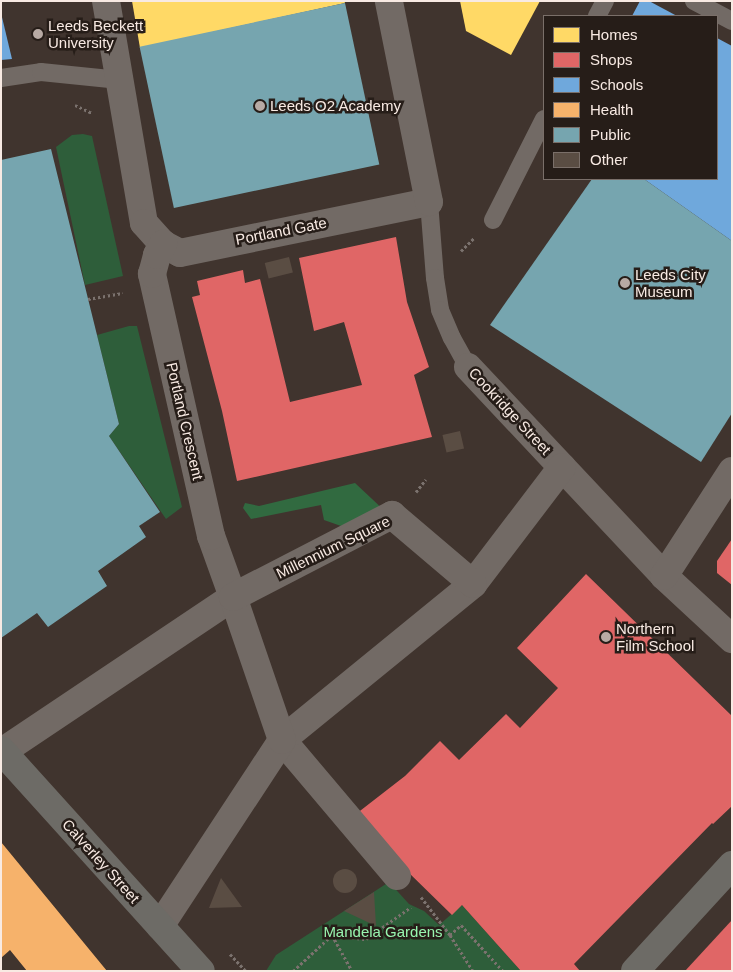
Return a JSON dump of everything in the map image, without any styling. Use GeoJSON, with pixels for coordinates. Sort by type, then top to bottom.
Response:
{"type":"FeatureCollection","features":[{"type":"Feature","properties":{"kind":"street"},"geometry":{"type":"LineString","coordinates":[[106,1],[120,80]]}},
{"type":"Feature","properties":{"kind":"street","name":"Cookridge Street"},"geometry":{"type":"LineString","coordinates":[[389,1],[429,202]]}},
{"type":"Feature","properties":{"kind":"street","name":"Portland Gate"},"geometry":{"type":"LineString","coordinates":[[120,80],[144,223],[163,244],[180,253],[429,202]]}},
{"type":"Feature","properties":{"kind":"street","name":"Portland Crescent"},"geometry":{"type":"LineString","coordinates":[[163,244],[157,255],[152,274],[211,536],[233,597]]}},
{"type":"Feature","properties":{"kind":"street","name":"Cookridge Street"},"geometry":{"type":"LineString","coordinates":[[468,367],[664,576],[732,639]]}},
{"type":"Feature","properties":{"kind":"street"},"geometry":{"type":"LineString","coordinates":[[160,926],[282,740],[473,584],[562,467]]}},
{"type":"Feature","properties":{"kind":"street"},"geometry":{"type":"LineString","coordinates":[[664,576],[732,471]]}},
{"type":"Feature","properties":{"kind":"street","name":"Millennium Square"},"geometry":{"type":"LineString","coordinates":[[2,750],[233,597],[392,515],[473,584]]}},
{"type":"Feature","properties":{"kind":"street"},"geometry":{"type":"LineString","coordinates":[[233,597],[282,740],[397,876]]}},
{"type":"Feature","properties":{"kind":"street","name":"Calverley Street"},"geometry":{"type":"LineString","coordinates":[[2,750],[201,971]]}},
{"type":"Feature","properties":{"kind":"street"},"geometry":{"type":"LineString","coordinates":[[635,971],[732,864]]}},
{"type":"Feature","properties":{"kind":"lane"},"geometry":{"type":"LineString","coordinates":[[598,15],[605,1]]}},
{"type":"Feature","properties":{"kind":"lane"},"geometry":{"type":"LineString","coordinates":[[694,1],[732,21]]}},
{"type":"Feature","properties":{"kind":"lane"},"geometry":{"type":"LineString","coordinates":[[1,78],[41,72],[120,80]]}},
{"type":"Feature","properties":{"kind":"lane"},"geometry":{"type":"LineString","coordinates":[[493,220],[543,121]]}},
{"type":"Feature","properties":{"kind":"lane","name":"Cookridge Street"},"geometry":{"type":"LineString","coordinates":[[429,202],[435,278],[440,310],[452,338],[468,367]]}},
{"type":"Feature","properties":{"kind":"path"},"geometry":{"type":"LineString","coordinates":[[435,278],[493,220]]}},
{"type":"Feature","properties":{"kind":"path"},"geometry":{"type":"LineString","coordinates":[[397,876],[422,899],[450,935],[473,971]]}},
{"type":"Feature","properties":{"kind":"path"},"geometry":{"type":"LineString","coordinates":[[332,935],[366,940],[422,899]]}},
{"type":"Feature","properties":{"kind":"path"},"geometry":{"type":"LineString","coordinates":[[450,935],[461,925],[503,971]]}},
{"type":"Feature","properties":{"kind":"path"},"geometry":{"type":"LineString","coordinates":[[293,971],[332,935]]}},
{"type":"Feature","properties":{"kind":"path"},"geometry":{"type":"LineString","coordinates":[[332,935],[352,971]]}},
{"type":"Feature","properties":{"kind":"green space"},"geometry":{"type":"Polygon","coordinates":[[[83,134],[92,136],[123,276],[85,285],[56,147],[72,135],[83,134]]]}},
{"type":"Feature","properties":{"kind":"green space"},"geometry":{"type":"Polygon","coordinates":[[[129,326],[137,326],[182,507],[166,519],[109,436],[119,424],[97,335],[129,326]]]}},
{"type":"Feature","properties":{"kind":"green space"},"geometry":{"type":"Polygon","coordinates":[[[355,483],[387,513],[341,526],[324,520],[321,505],[251,519],[243,508],[245,503],[259,506],[355,483]]]}},
{"type":"Feature","properties":{"kind":"green space","name":"Mandela Gardens"},"geometry":{"type":"Polygon","coordinates":[[[389,882],[409,904],[424,911],[439,925],[462,905],[521,971],[266,971],[276,955],[389,882]]]}},
{"type":"Feature","properties":{"kind":"building: Homes"},"geometry":{"type":"Polygon","coordinates":[[[132,1],[344,1],[345,3],[140,48],[132,1]]]}},
{"type":"Feature","properties":{"kind":"building: Homes"},"geometry":{"type":"Polygon","coordinates":[[[460,1],[540,1],[511,55],[466,31],[460,1]]]}},
{"type":"Feature","properties":{"kind":"building: Shops"},"geometry":{"type":"Polygon","coordinates":[[[396,237],[407,302],[429,367],[414,375],[432,437],[237,481],[222,411],[192,297],[200,295],[197,281],[243,270],[245,283],[260,279],[290,402],[362,385],[344,322],[314,331],[299,258],[396,237]]]}},
{"type":"Feature","properties":{"kind":"building: Shops"},"geometry":{"type":"Polygon","coordinates":[[[732,539],[732,585],[717,573],[717,561],[732,539]]]}},
{"type":"Feature","properties":{"kind":"building: Shops"},"geometry":{"type":"Polygon","coordinates":[[[586,574],[732,716],[732,806],[712,823],[574,964],[580,971],[521,971],[462,905],[452,915],[406,870],[356,814],[405,776],[440,741],[459,760],[506,714],[520,728],[558,688],[517,648],[586,574]]]}},
{"type":"Feature","properties":{"kind":"building: Shops"},"geometry":{"type":"Polygon","coordinates":[[[732,920],[732,971],[685,971],[732,920]]]}},
{"type":"Feature","properties":{"kind":"building: Schools"},"geometry":{"type":"Polygon","coordinates":[[[640,1],[649,1],[675,15],[633,15],[640,1]]]}},
{"type":"Feature","properties":{"kind":"building: Schools"},"geometry":{"type":"Polygon","coordinates":[[[1,13],[12,59],[1,60],[1,13]]]}},
{"type":"Feature","properties":{"kind":"building: Schools"},"geometry":{"type":"Polygon","coordinates":[[[718,39],[732,46],[732,241],[645,180],[718,180],[718,39]]]}},
{"type":"Feature","properties":{"kind":"building: Health"},"geometry":{"type":"Polygon","coordinates":[[[1,842],[107,971],[27,971],[10,950],[1,958],[1,842]]]}},
{"type":"Feature","properties":{"kind":"building: Public","name":"Leeds O2 Academy"},"geometry":{"type":"Polygon","coordinates":[[[345,3],[379,164],[174,208],[140,47],[345,3]]]}},
{"type":"Feature","properties":{"kind":"building: Public"},"geometry":{"type":"Polygon","coordinates":[[[51,149],[119,424],[109,436],[160,512],[139,526],[146,537],[98,571],[107,586],[48,627],[37,613],[1,638],[1,160],[51,149]]]}},
{"type":"Feature","properties":{"kind":"building: Public","name":"Leeds City Museum"},"geometry":{"type":"Polygon","coordinates":[[[591,180],[645,180],[732,241],[732,413],[701,462],[490,325],[591,180]]]}},
{"type":"Feature","properties":{"kind":"building: Other"},"geometry":{"type":"Polygon","coordinates":[[[289,257],[293,273],[269,279],[265,263],[289,257]]]}},
{"type":"Feature","properties":{"kind":"building: Other"},"geometry":{"type":"Polygon","coordinates":[[[460,431],[464,449],[447,453],[442,435],[460,431]]]}},
{"type":"Feature","properties":{"kind":"building: Other"},"geometry":{"type":"Polygon","coordinates":[[[345,869],[350,870],[356,876],[356,886],[350,892],[345,893],[340,892],[334,886],[333,881],[334,876],[340,870],[345,869]]]}},
{"type":"Feature","properties":{"kind":"building: Other"},"geometry":{"type":"Polygon","coordinates":[[[221,878],[242,907],[209,908],[221,878]]]}},
{"type":"Feature","properties":{"kind":"building: Other"},"geometry":{"type":"Polygon","coordinates":[[[374,892],[376,926],[344,911],[374,892]]]}},
{"type":"Feature","properties":{"kind":"place","name":"Leeds Beckett University"},"geometry":{"type":"Point","coordinates":[38,34]}},
{"type":"Feature","properties":{"kind":"place","name":"Leeds O2 Academy"},"geometry":{"type":"Point","coordinates":[260,106]}},
{"type":"Feature","properties":{"kind":"place","name":"Leeds City Museum"},"geometry":{"type":"Point","coordinates":[625,283]}},
{"type":"Feature","properties":{"kind":"place","name":"Northern Film School"},"geometry":{"type":"Point","coordinates":[606,637]}}]}
